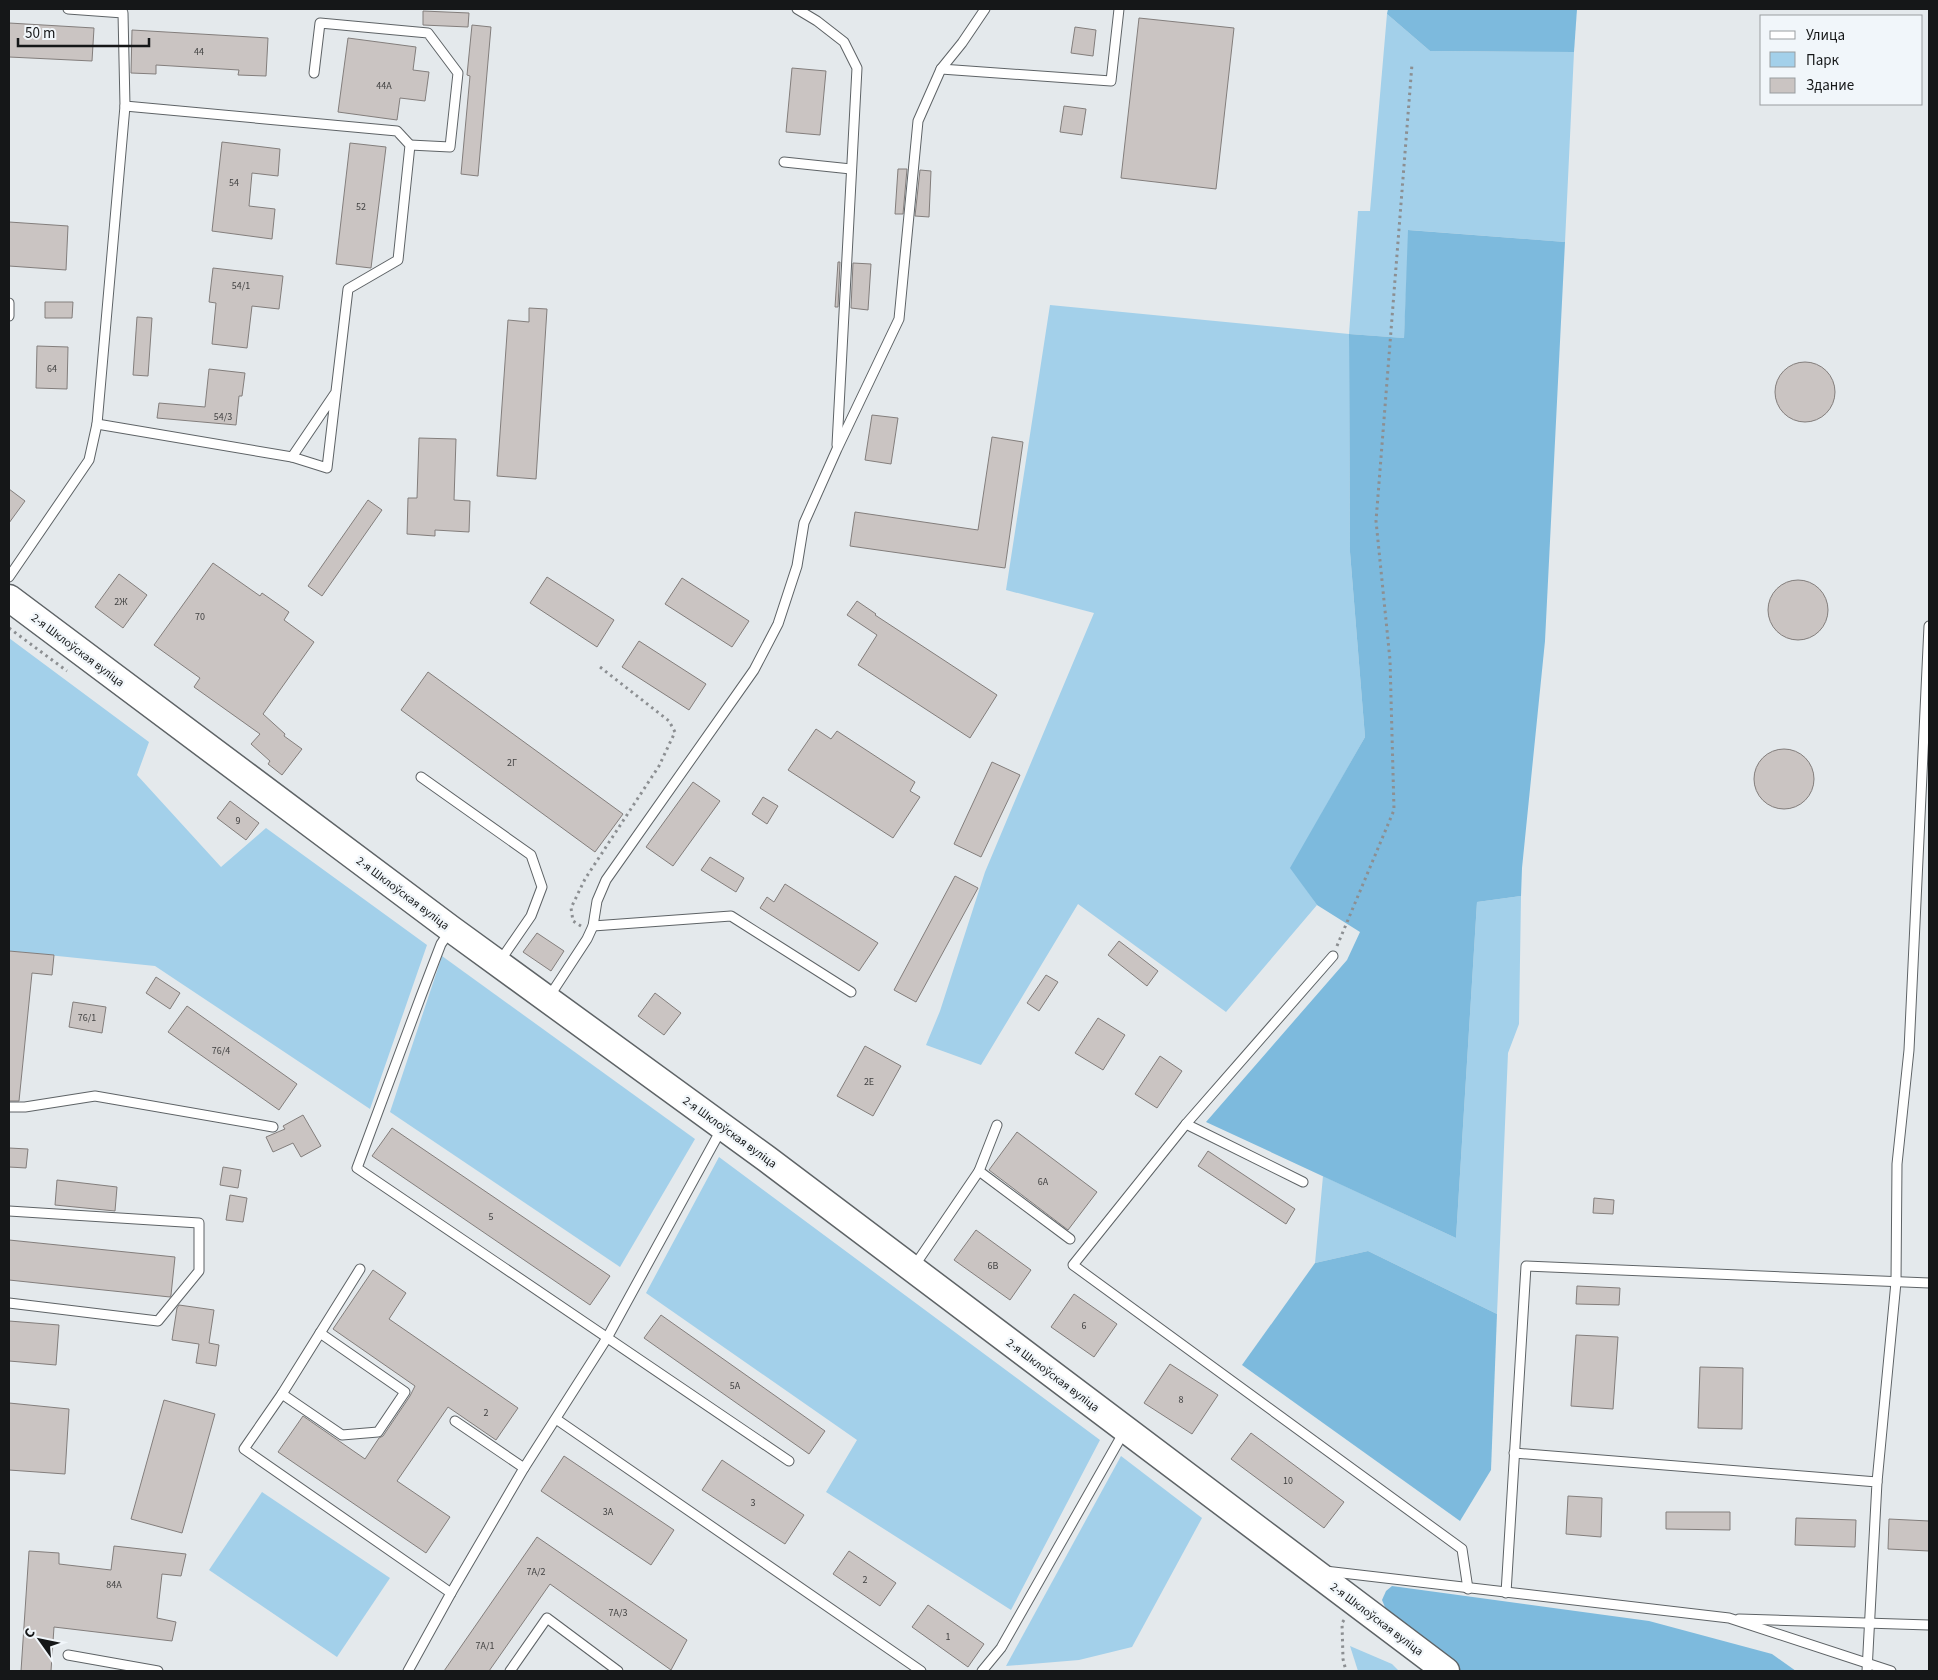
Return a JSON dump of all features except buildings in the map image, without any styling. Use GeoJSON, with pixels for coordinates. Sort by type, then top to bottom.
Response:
{"type":"FeatureCollection","features":[{"type":"Feature","properties":{"kind":"street","name":"2-я Шклоўская вуліца"},"geometry":{"type":"LineString","coordinates":[[9,598],[451,929],[723,1126],[1446,1671]]}},
{"type":"Feature","properties":{"kind":"lane"},"geometry":{"type":"LineString","coordinates":[[9,577],[89,460],[97,424],[125,106],[123,13],[68,9]]}},
{"type":"Feature","properties":{"kind":"lane"},"geometry":{"type":"LineString","coordinates":[[797,9],[817,21],[844,42],[858,68],[837,449]]}},
{"type":"Feature","properties":{"kind":"lane"},"geometry":{"type":"LineString","coordinates":[[547,999],[587,939],[593,926],[596,901],[606,880],[754,670],[778,624],[797,566],[804,523],[837,449],[900,319],[918,121],[940,69],[962,43],[985,9]]}},
{"type":"Feature","properties":{"kind":"lane"},"geometry":{"type":"LineString","coordinates":[[940,69],[1111,81],[1119,9]]}},
{"type":"Feature","properties":{"kind":"lane"},"geometry":{"type":"LineString","coordinates":[[125,106],[397,131],[410,145],[450,147],[458,73],[428,33],[320,22],[314,73]]}},
{"type":"Feature","properties":{"kind":"lane"},"geometry":{"type":"LineString","coordinates":[[97,424],[292,457],[327,468],[348,289],[398,260],[410,145]]}},
{"type":"Feature","properties":{"kind":"lane"},"geometry":{"type":"LineString","coordinates":[[784,162],[851,169]]}},
{"type":"Feature","properties":{"kind":"lane"},"geometry":{"type":"LineString","coordinates":[[9,303],[9,316]]}},
{"type":"Feature","properties":{"kind":"lane"},"geometry":{"type":"LineString","coordinates":[[292,457],[336,392]]}},
{"type":"Feature","properties":{"kind":"lane"},"geometry":{"type":"LineString","coordinates":[[1867,1667],[1877,1482],[1896,1282],[1898,1164],[1909,1050],[1929,626]]}},
{"type":"Feature","properties":{"kind":"lane"},"geometry":{"type":"LineString","coordinates":[[421,777],[531,855],[542,887],[531,916],[498,963]]}},
{"type":"Feature","properties":{"kind":"lane"},"geometry":{"type":"LineString","coordinates":[[593,926],[731,916],[851,992]]}},
{"type":"Feature","properties":{"kind":"lane"},"geometry":{"type":"LineString","coordinates":[[451,929],[441,944],[357,1168],[789,1461]]}},
{"type":"Feature","properties":{"kind":"lane"},"geometry":{"type":"LineString","coordinates":[[1333,956],[1186,1124],[1073,1265],[1462,1549],[1468,1589]]}},
{"type":"Feature","properties":{"kind":"lane"},"geometry":{"type":"LineString","coordinates":[[9,1107],[25,1107],[95,1096],[273,1127]]}},
{"type":"Feature","properties":{"kind":"lane"},"geometry":{"type":"LineString","coordinates":[[1186,1124],[1303,1182]]}},
{"type":"Feature","properties":{"kind":"lane"},"geometry":{"type":"LineString","coordinates":[[913,1268],[979,1171],[997,1125]]}},
{"type":"Feature","properties":{"kind":"lane"},"geometry":{"type":"LineString","coordinates":[[408,1671],[524,1468],[607,1338],[723,1126]]}},
{"type":"Feature","properties":{"kind":"lane"},"geometry":{"type":"LineString","coordinates":[[979,1171],[1070,1239]]}},
{"type":"Feature","properties":{"kind":"lane"},"geometry":{"type":"LineString","coordinates":[[9,1211],[198,1223],[199,1271],[158,1321],[9,1303]]}},
{"type":"Feature","properties":{"kind":"lane"},"geometry":{"type":"LineString","coordinates":[[1506,1593],[1526,1266],[1929,1283]]}},
{"type":"Feature","properties":{"kind":"lane"},"geometry":{"type":"LineString","coordinates":[[360,1269],[282,1394],[244,1449],[451,1593]]}},
{"type":"Feature","properties":{"kind":"lane"},"geometry":{"type":"LineString","coordinates":[[282,1394],[342,1435],[378,1432],[405,1392],[320,1332]]}},
{"type":"Feature","properties":{"kind":"lane"},"geometry":{"type":"LineString","coordinates":[[556,1419],[921,1671]]}},
{"type":"Feature","properties":{"kind":"lane"},"geometry":{"type":"LineString","coordinates":[[455,1421],[524,1468]]}},
{"type":"Feature","properties":{"kind":"lane"},"geometry":{"type":"LineString","coordinates":[[982,1671],[1001,1648],[1125,1430]]}},
{"type":"Feature","properties":{"kind":"lane"},"geometry":{"type":"LineString","coordinates":[[1514,1453],[1877,1482]]}},
{"type":"Feature","properties":{"kind":"lane"},"geometry":{"type":"LineString","coordinates":[[1312,1569],[1468,1589],[1729,1618],[1929,1625]]}},
{"type":"Feature","properties":{"kind":"lane"},"geometry":{"type":"LineString","coordinates":[[510,1671],[546,1618],[618,1671]]}},
{"type":"Feature","properties":{"kind":"lane"},"geometry":{"type":"LineString","coordinates":[[1729,1618],[1867,1667],[1891,1671]]}},
{"type":"Feature","properties":{"kind":"lane"},"geometry":{"type":"LineString","coordinates":[[68,1655],[158,1671]]}},
{"type":"Feature","properties":{"kind":"path"},"geometry":{"type":"LineString","coordinates":[[1333,956],[1358,901],[1394,810],[1390,660],[1376,521],[1412,64]]}},
{"type":"Feature","properties":{"kind":"path"},"geometry":{"type":"LineString","coordinates":[[593,926],[584,927],[573,921],[571,908],[585,879],[659,766],[675,732],[669,721],[600,667]]}},
{"type":"Feature","properties":{"kind":"path"},"geometry":{"type":"LineString","coordinates":[[1346,1671],[1342,1659],[1342,1623],[1357,1604]]}},
{"type":"Feature","properties":{"kind":"green space"},"geometry":{"type":"Polygon","coordinates":[[[1387,14],[1430,51],[1574,52],[1565,242],[1409,230],[1404,338],[1349,334],[1358,211],[1370,211],[1387,14]]]}},
{"type":"Feature","properties":{"kind":"green space"},"geometry":{"type":"Polygon","coordinates":[[[1050,305],[1349,334],[1350,552],[1365,737],[1291,868],[1317,905],[1226,1012],[1078,904],[981,1065],[926,1045],[940,1011],[985,872],[1094,613],[1006,590],[1050,305]]]}},
{"type":"Feature","properties":{"kind":"green space"},"geometry":{"type":"Polygon","coordinates":[[[9,638],[149,742],[137,775],[221,867],[266,828],[427,945],[370,1109],[155,966],[9,951],[9,638]]]}},
{"type":"Feature","properties":{"kind":"green space"},"geometry":{"type":"Polygon","coordinates":[[[1521,896],[1519,1024],[1508,1053],[1497,1314],[1368,1251],[1315,1263],[1323,1176],[1456,1238],[1477,902],[1521,896]]]}},
{"type":"Feature","properties":{"kind":"green space"},"geometry":{"type":"Polygon","coordinates":[[[442,956],[695,1139],[620,1267],[390,1112],[442,956]]]}},
{"type":"Feature","properties":{"kind":"green space"},"geometry":{"type":"Polygon","coordinates":[[[719,1157],[1100,1440],[1011,1610],[826,1492],[857,1440],[646,1293],[719,1157]]]}},
{"type":"Feature","properties":{"kind":"green space"},"geometry":{"type":"Polygon","coordinates":[[[1121,1456],[1202,1518],[1132,1647],[1079,1660],[1006,1666],[1121,1456]]]}},
{"type":"Feature","properties":{"kind":"green space"},"geometry":{"type":"Polygon","coordinates":[[[262,1492],[390,1578],[337,1657],[209,1570],[262,1492]]]}},
{"type":"Feature","properties":{"kind":"green space"},"geometry":{"type":"Polygon","coordinates":[[[1350,1646],[1392,1664],[1399,1671],[1358,1671],[1350,1646]]]}},
{"type":"Feature","properties":{"kind":"shaded area"},"geometry":{"type":"Polygon","coordinates":[[[1388,9],[1577,9],[1574,52],[1430,51],[1387,14],[1388,9]]]}},
{"type":"Feature","properties":{"kind":"shaded area"},"geometry":{"type":"Polygon","coordinates":[[[1408,230],[1565,242],[1545,641],[1522,868],[1521,896],[1477,902],[1456,1238],[1206,1122],[1347,960],[1360,932],[1317,905],[1290,868],[1365,737],[1350,552],[1349,334],[1404,338],[1408,230]]]}},
{"type":"Feature","properties":{"kind":"shaded area"},"geometry":{"type":"Polygon","coordinates":[[[1368,1251],[1497,1314],[1491,1470],[1460,1521],[1242,1365],[1315,1263],[1368,1251]]]}},
{"type":"Feature","properties":{"kind":"shaded area"},"geometry":{"type":"Polygon","coordinates":[[[1392,1586],[1649,1621],[1772,1654],[1796,1671],[1461,1671],[1399,1625],[1387,1612],[1382,1600],[1386,1591],[1392,1586]]]}}]}
